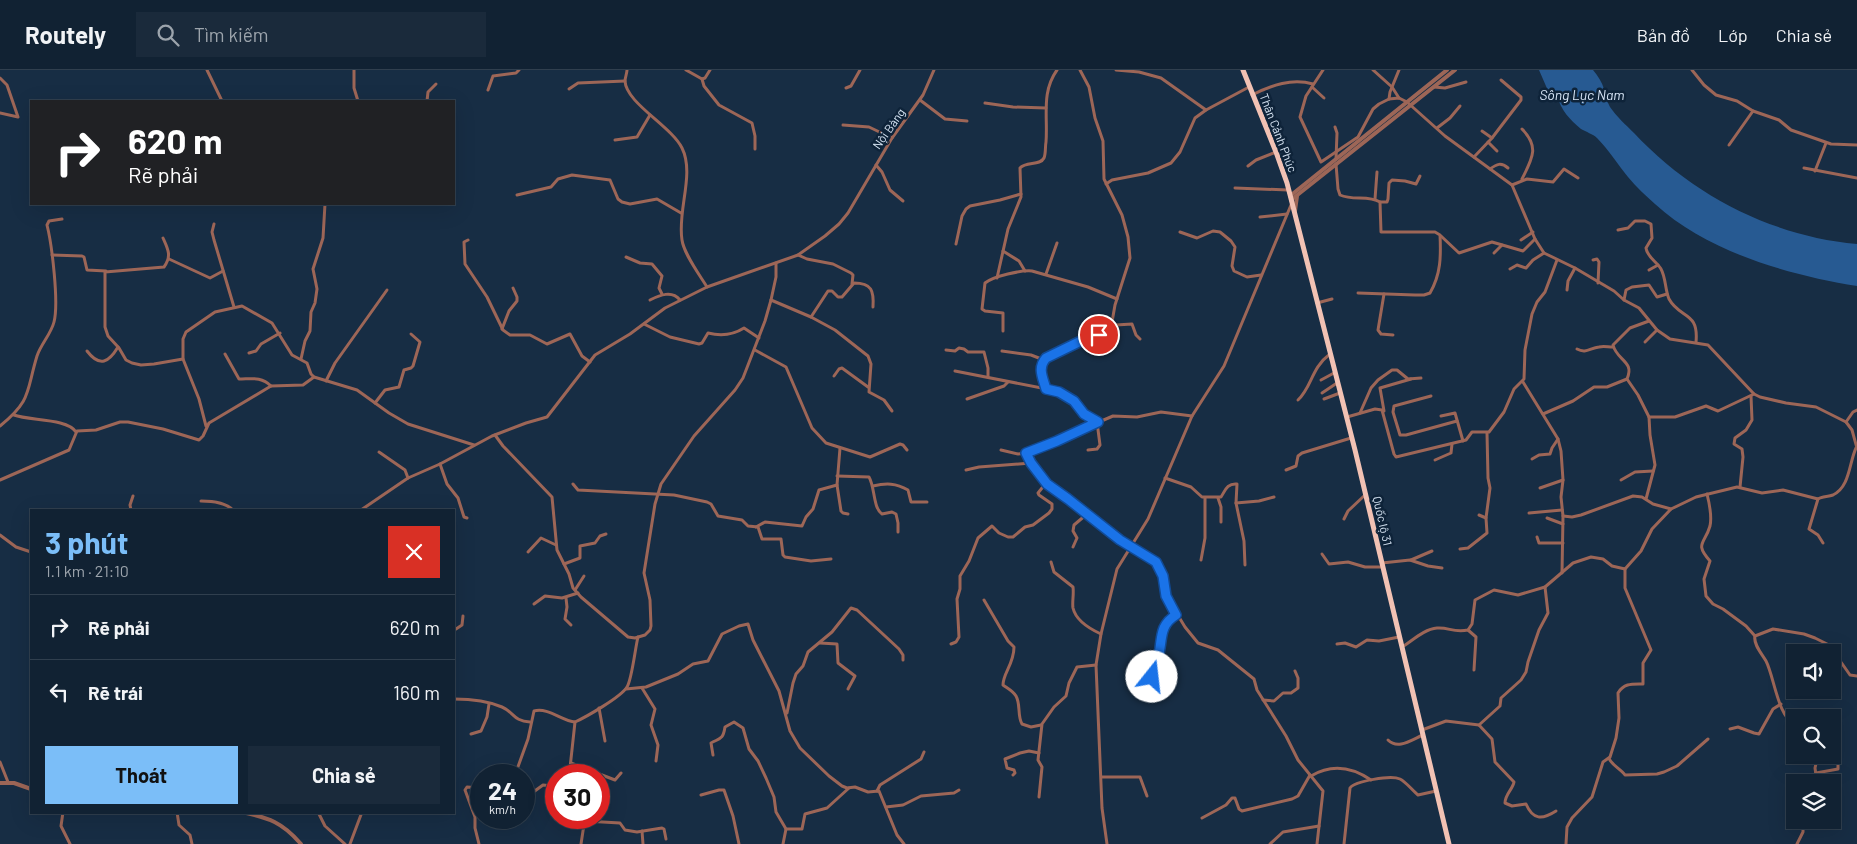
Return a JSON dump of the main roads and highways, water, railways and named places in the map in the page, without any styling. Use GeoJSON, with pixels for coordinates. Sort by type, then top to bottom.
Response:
{"type":"FeatureCollection","features":[{"type":"Feature","properties":{"kind":"highway","name":"Thân Cảnh Phúc"},"geometry":{"type":"LineString","coordinates":[[1243,70],[1276,152],[1290,198]]}},
{"type":"Feature","properties":{"kind":"highway","name":"Quốc lộ 31"},"geometry":{"type":"LineString","coordinates":[[1290,198],[1352,438],[1381,566],[1449,844]]}},
{"type":"Feature","properties":{"kind":"water","name":"Sông Lục Nam"},"geometry":{"type":"Polygon","coordinates":[[[1539,70],[1593,70],[1602,84],[1610,107],[1621,120],[1681,175],[1735,209],[1764,222],[1794,232],[1857,244],[1857,286],[1804,275],[1750,259],[1699,236],[1676,221],[1634,184],[1597,138],[1581,129],[1570,118],[1563,110],[1557,96],[1549,93],[1539,70]]]}}]}
